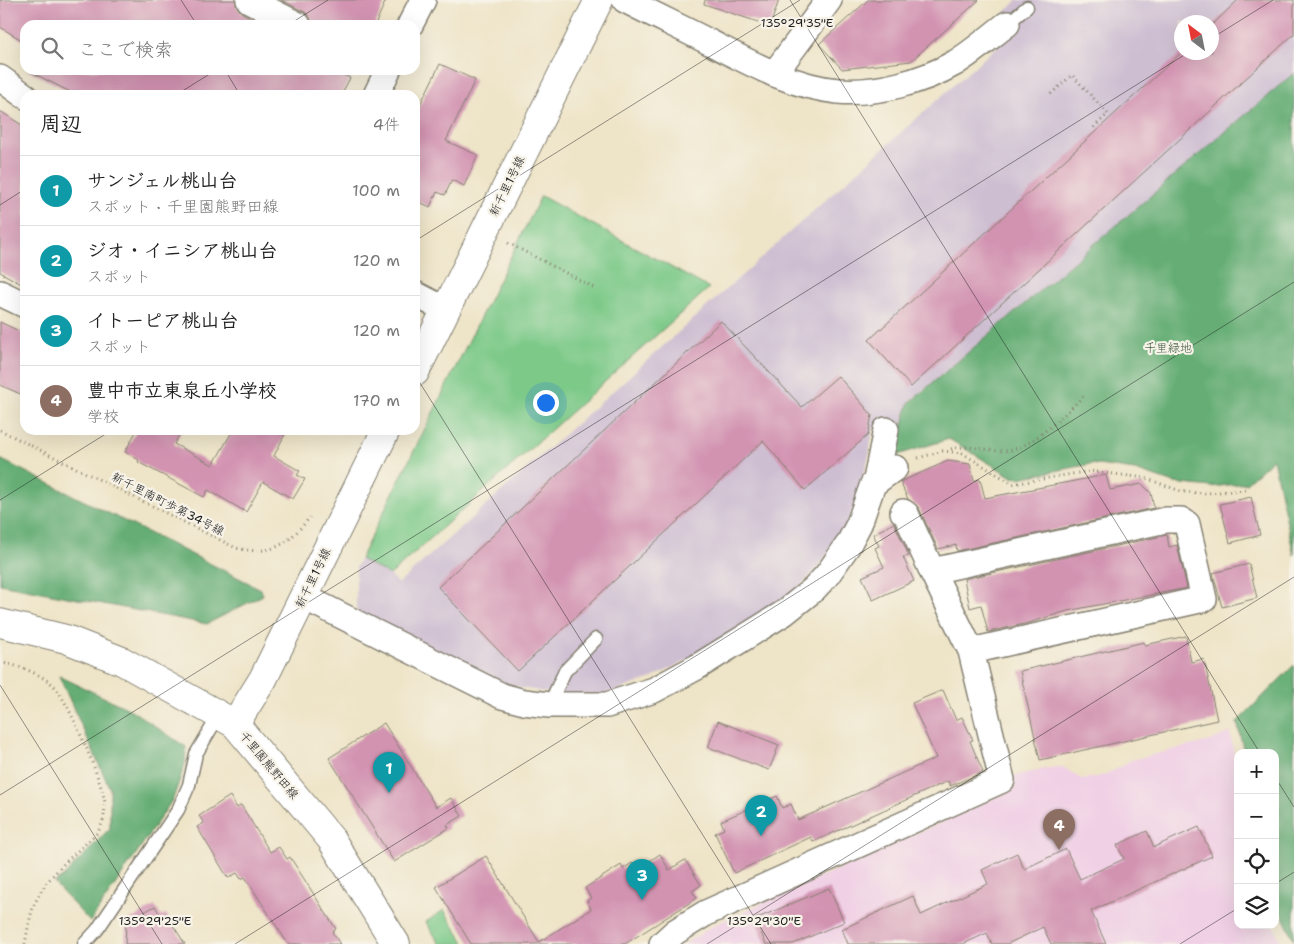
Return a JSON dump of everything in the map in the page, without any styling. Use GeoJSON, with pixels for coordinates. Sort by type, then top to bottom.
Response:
{"type":"FeatureCollection","features":[{"type":"Feature","properties":{"kind":"street"},"geometry":{"type":"LineString","coordinates":[[249,0],[288,20]]}},
{"type":"Feature","properties":{"kind":"street"},"geometry":{"type":"LineString","coordinates":[[413,20],[423,0]]}},
{"type":"Feature","properties":{"kind":"street","name":"新千里1号線"},"geometry":{"type":"LineString","coordinates":[[420,362],[599,0]]}},
{"type":"Feature","properties":{"kind":"street"},"geometry":{"type":"LineString","coordinates":[[625,0],[774,74],[803,83],[838,90],[870,90],[897,85],[953,64],[1007,24]]}},
{"type":"Feature","properties":{"kind":"street"},"geometry":{"type":"LineString","coordinates":[[774,74],[829,0]]}},
{"type":"Feature","properties":{"kind":"street"},"geometry":{"type":"LineString","coordinates":[[378,90],[386,75]]}},
{"type":"Feature","properties":{"kind":"street"},"geometry":{"type":"LineString","coordinates":[[0,78],[20,92]]}},
{"type":"Feature","properties":{"kind":"street"},"geometry":{"type":"LineString","coordinates":[[0,293],[20,303]]}},
{"type":"Feature","properties":{"kind":"street"},"geometry":{"type":"LineString","coordinates":[[420,297],[446,310]]}},
{"type":"Feature","properties":{"kind":"street"},"geometry":{"type":"LineString","coordinates":[[304,597],[487,689],[524,702],[549,705],[606,705],[642,695],[697,667],[792,608],[827,575],[854,534],[887,477],[886,430]]}},
{"type":"Feature","properties":{"kind":"street","name":"新千里1号線"},"geometry":{"type":"LineString","coordinates":[[227,719],[263,680],[384,435]]}},
{"type":"Feature","properties":{"kind":"street"},"geometry":{"type":"LineString","coordinates":[[932,570],[1166,520],[1182,509],[1190,533],[1204,599],[972,651]]}},
{"type":"Feature","properties":{"kind":"street"},"geometry":{"type":"LineString","coordinates":[[662,944],[675,932],[706,913],[1002,780],[972,651],[906,514],[903,512]]}},
{"type":"Feature","properties":{"kind":"street","name":"千里園熊野田線"},"geometry":{"type":"LineString","coordinates":[[0,623],[66,639],[122,661],[227,719],[331,839],[396,944]]}},
{"type":"Feature","properties":{"kind":"lane"},"geometry":{"type":"LineString","coordinates":[[1007,24],[1027,7]]}},
{"type":"Feature","properties":{"kind":"lane"},"geometry":{"type":"LineString","coordinates":[[549,705],[565,671],[596,639]]}},
{"type":"Feature","properties":{"kind":"lane"},"geometry":{"type":"LineString","coordinates":[[84,944],[97,930],[168,827],[189,785],[196,754],[227,719]]}},
{"type":"Feature","properties":{"kind":"path"},"geometry":{"type":"LineString","coordinates":[[1051,94],[1072,75],[1108,114],[1092,129]]}},
{"type":"Feature","properties":{"kind":"path"},"geometry":{"type":"LineString","coordinates":[[485,231],[595,288]]}},
{"type":"Feature","properties":{"kind":"path"},"geometry":{"type":"LineString","coordinates":[[887,477],[916,458],[965,446],[1001,451],[1028,444],[1086,394]]}},
{"type":"Feature","properties":{"kind":"path","name":"新千里南町歩第34号線"},"geometry":{"type":"LineString","coordinates":[[0,430],[236,548],[253,552],[280,547],[294,537],[314,512]]}},
{"type":"Feature","properties":{"kind":"path"},"geometry":{"type":"LineString","coordinates":[[943,452],[962,453],[1013,484],[1090,471],[1101,471],[1145,478],[1183,492],[1208,493],[1245,490]]}},
{"type":"Feature","properties":{"kind":"path"},"geometry":{"type":"LineString","coordinates":[[0,663],[9,664],[45,680],[60,693],[98,776],[105,804],[102,825],[98,832],[54,876],[37,898],[25,944]]}},
{"type":"Feature","properties":{"kind":"shaded area"},"geometry":{"type":"Polygon","coordinates":[[[1018,0],[1294,0],[1294,73],[909,402],[899,433],[873,428],[869,455],[857,499],[845,528],[818,568],[793,593],[689,659],[652,678],[615,691],[594,695],[554,694],[507,685],[356,611],[356,567],[360,559],[390,575],[398,584],[1013,32],[1001,16],[1018,0]]]}},
{"type":"Feature","properties":{"kind":"shaded area"},"geometry":{"type":"Polygon","coordinates":[[[1230,732],[1234,754],[1234,929],[1275,929],[1282,944],[684,944],[716,924],[1015,789],[1013,776],[1054,767],[1063,767],[1081,779],[1098,777],[1115,770],[1131,760],[1210,741],[1230,732]]]}},
{"type":"Feature","properties":{"kind":"green space","name":"千里緑地"},"geometry":{"type":"Polygon","coordinates":[[[1294,73],[1294,555],[1273,459],[1246,483],[1211,487],[1174,483],[1135,470],[1091,464],[1019,478],[1012,477],[949,439],[894,456],[909,403],[1294,73]]]}},
{"type":"Feature","properties":{"kind":"green space"},"geometry":{"type":"Polygon","coordinates":[[[541,196],[709,288],[390,575],[360,559],[541,196]]]}},
{"type":"Feature","properties":{"kind":"green space"},"geometry":{"type":"Polygon","coordinates":[[[0,459],[261,589],[263,595],[207,624],[0,584],[0,459]]]}},
{"type":"Feature","properties":{"kind":"green space"},"geometry":{"type":"Polygon","coordinates":[[[1294,665],[1294,940],[1279,908],[1279,749],[1243,749],[1237,722],[1294,665]]]}},
{"type":"Feature","properties":{"kind":"green space"},"geometry":{"type":"Polygon","coordinates":[[[59,676],[131,710],[186,747],[185,764],[173,799],[90,922],[54,883],[64,876],[110,828],[110,789],[59,676]]]}},
{"type":"Feature","properties":{"kind":"green space"},"geometry":{"type":"Polygon","coordinates":[[[444,910],[465,944],[440,944],[426,922],[444,910]]]}},
{"type":"Feature","properties":{"kind":"building"},"geometry":{"type":"Polygon","coordinates":[[[0,0],[235,0],[237,7],[242,13],[256,20],[20,20],[20,39],[0,27],[0,0]]]}},
{"type":"Feature","properties":{"kind":"building"},"geometry":{"type":"Polygon","coordinates":[[[281,0],[386,0],[377,20],[311,20],[305,12],[281,0]]]}},
{"type":"Feature","properties":{"kind":"building"},"geometry":{"type":"Polygon","coordinates":[[[705,0],[779,0],[770,26],[704,4],[705,0]]]}},
{"type":"Feature","properties":{"kind":"building"},"geometry":{"type":"Polygon","coordinates":[[[868,0],[979,0],[911,61],[842,69],[819,44],[868,0]]]}},
{"type":"Feature","properties":{"kind":"building"},"geometry":{"type":"Polygon","coordinates":[[[1238,0],[1294,0],[1294,34],[911,387],[869,340],[1174,59],[1219,60],[1219,18],[1238,0]]]}},
{"type":"Feature","properties":{"kind":"building"},"geometry":{"type":"Polygon","coordinates":[[[440,64],[475,80],[446,141],[478,155],[464,186],[452,180],[445,195],[437,192],[430,207],[420,202],[420,105],[440,64]]]}},
{"type":"Feature","properties":{"kind":"building"},"geometry":{"type":"Polygon","coordinates":[[[37,75],[344,75],[350,78],[344,90],[66,90],[37,75]]]}},
{"type":"Feature","properties":{"kind":"building"},"geometry":{"type":"Polygon","coordinates":[[[0,111],[20,124],[20,283],[0,272],[0,111]]]}},
{"type":"Feature","properties":{"kind":"building"},"geometry":{"type":"Polygon","coordinates":[[[721,321],[802,407],[838,376],[872,415],[868,435],[805,490],[763,441],[518,671],[438,587],[721,321]]]}},
{"type":"Feature","properties":{"kind":"building"},"geometry":{"type":"Polygon","coordinates":[[[0,322],[20,332],[20,394],[0,385],[0,322]]]}},
{"type":"Feature","properties":{"kind":"building"},"geometry":{"type":"Polygon","coordinates":[[[134,435],[179,435],[174,444],[213,465],[230,435],[284,435],[274,456],[300,471],[297,475],[305,479],[293,499],[263,482],[246,512],[208,490],[204,497],[138,462],[139,460],[125,452],[134,435]]]}},
{"type":"Feature","properties":{"kind":"building"},"geometry":{"type":"Polygon","coordinates":[[[948,461],[970,464],[974,481],[980,479],[985,498],[1106,475],[1110,490],[1142,484],[1151,493],[1154,508],[957,551],[956,545],[938,549],[919,508],[908,499],[900,482],[948,461]]]}},
{"type":"Feature","properties":{"kind":"building"},"geometry":{"type":"Polygon","coordinates":[[[1251,497],[1260,535],[1230,543],[1220,504],[1251,497]]]}},
{"type":"Feature","properties":{"kind":"building"},"geometry":{"type":"Polygon","coordinates":[[[894,523],[909,556],[903,557],[914,581],[873,600],[862,577],[884,567],[875,548],[879,546],[873,534],[894,523]]]}},
{"type":"Feature","properties":{"kind":"building"},"geometry":{"type":"Polygon","coordinates":[[[1167,535],[1169,547],[1177,545],[1187,588],[1067,611],[1029,623],[988,632],[981,605],[970,608],[964,579],[1167,535]]]}},
{"type":"Feature","properties":{"kind":"building"},"geometry":{"type":"Polygon","coordinates":[[[1249,564],[1257,598],[1222,607],[1213,573],[1249,564]]]}},
{"type":"Feature","properties":{"kind":"building"},"geometry":{"type":"Polygon","coordinates":[[[1186,636],[1191,662],[1204,659],[1217,720],[1040,760],[1020,671],[1144,642],[1145,645],[1186,636]]]}},
{"type":"Feature","properties":{"kind":"building"},"geometry":{"type":"Polygon","coordinates":[[[943,690],[956,720],[962,717],[973,740],[970,741],[983,772],[950,786],[948,781],[813,842],[811,837],[734,873],[715,833],[724,829],[721,821],[777,796],[782,808],[791,804],[798,820],[936,758],[912,703],[943,690]]]}},
{"type":"Feature","properties":{"kind":"building"},"geometry":{"type":"Polygon","coordinates":[[[718,721],[779,745],[769,770],[708,747],[718,721]]]}},
{"type":"Feature","properties":{"kind":"building"},"geometry":{"type":"Polygon","coordinates":[[[384,723],[436,807],[451,798],[462,816],[447,825],[449,828],[394,862],[329,758],[384,723]]]}},
{"type":"Feature","properties":{"kind":"building"},"geometry":{"type":"Polygon","coordinates":[[[230,796],[237,808],[241,805],[270,852],[279,847],[287,859],[290,857],[336,929],[332,932],[340,944],[288,944],[245,877],[241,879],[237,873],[228,878],[197,827],[204,823],[199,816],[230,796]]]}},
{"type":"Feature","properties":{"kind":"building"},"geometry":{"type":"Polygon","coordinates":[[[1199,827],[1212,856],[1091,911],[1106,944],[1051,944],[1043,927],[1007,944],[992,944],[987,933],[963,944],[848,944],[842,929],[913,896],[921,915],[988,884],[982,870],[1017,853],[1024,869],[1066,849],[1080,879],[1124,859],[1117,845],[1147,831],[1154,847],[1199,827]]]}},
{"type":"Feature","properties":{"kind":"building"},"geometry":{"type":"Polygon","coordinates":[[[660,854],[669,870],[685,860],[701,885],[692,891],[697,898],[625,944],[471,944],[436,887],[486,856],[539,942],[591,909],[587,901],[591,898],[585,888],[621,865],[623,869],[632,863],[636,870],[660,854]]]}},
{"type":"Feature","properties":{"kind":"building"},"geometry":{"type":"Polygon","coordinates":[[[829,888],[844,922],[793,944],[766,944],[755,919],[829,888]]]}},
{"type":"Feature","properties":{"kind":"building"},"geometry":{"type":"Polygon","coordinates":[[[155,906],[161,916],[166,914],[185,944],[125,944],[128,921],[155,906]]]}},
{"type":"Feature","properties":{"kind":"place","name":"サンジェル桃山台"},"geometry":{"type":"Point","coordinates":[389,793]}},
{"type":"Feature","properties":{"kind":"place","name":"ジオ・イニシア桃山台"},"geometry":{"type":"Point","coordinates":[761,836]}},
{"type":"Feature","properties":{"kind":"place","name":"豊中市立東泉丘小学校"},"geometry":{"type":"Point","coordinates":[1059,850]}},
{"type":"Feature","properties":{"kind":"place","name":"イトーピア桃山台"},"geometry":{"type":"Point","coordinates":[642,900]}}]}
